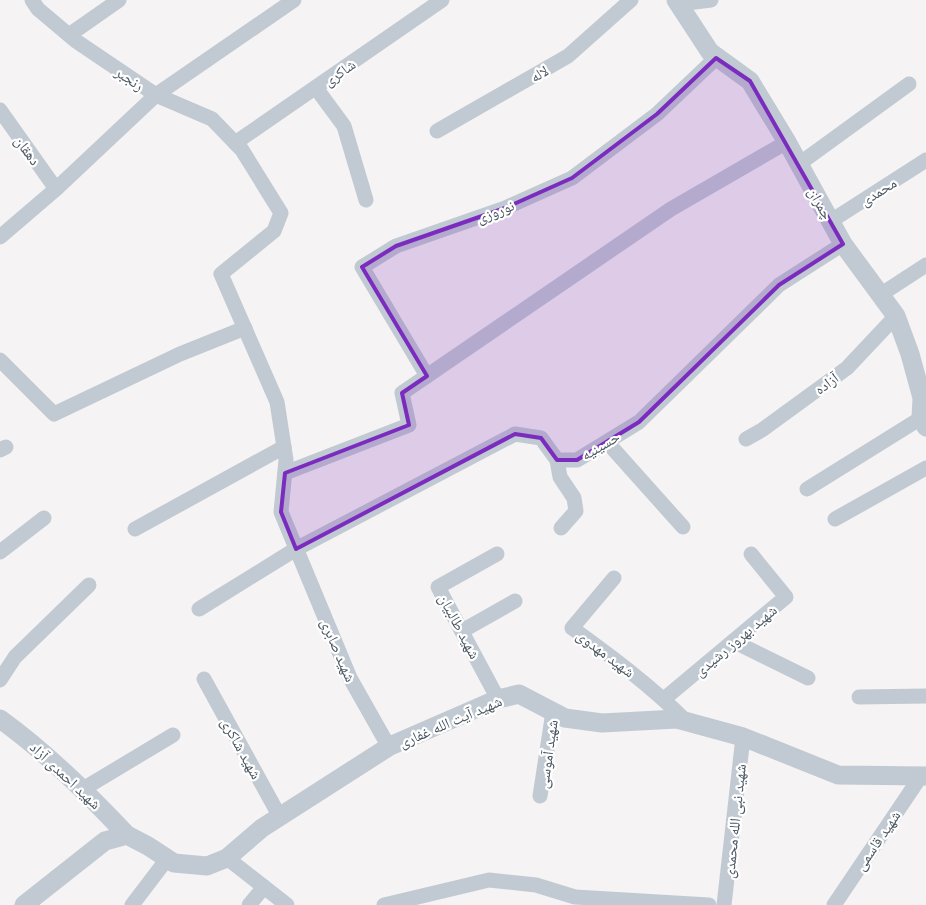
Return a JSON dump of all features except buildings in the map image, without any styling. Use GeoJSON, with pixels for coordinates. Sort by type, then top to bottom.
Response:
{"type":"FeatureCollection","features":[{"type":"Feature","properties":{"kind":"street","name":"رنجبر"},"geometry":{"type":"LineString","coordinates":[[32,0],[38,9],[69,35],[156,95],[212,119],[242,150],[281,213],[274,232],[221,274],[244,328]]}},
{"type":"Feature","properties":{"kind":"street"},"geometry":{"type":"LineString","coordinates":[[69,35],[119,0]]}},
{"type":"Feature","properties":{"kind":"street"},"geometry":{"type":"LineString","coordinates":[[0,237],[56,189],[156,95],[294,0]]}},
{"type":"Feature","properties":{"kind":"street","name":"شاکری"},"geometry":{"type":"LineString","coordinates":[[235,143],[442,0]]}},
{"type":"Feature","properties":{"kind":"street","name":"لاله"},"geometry":{"type":"LineString","coordinates":[[437,131],[568,56],[631,0]]}},
{"type":"Feature","properties":{"kind":"street"},"geometry":{"type":"LineString","coordinates":[[678,2],[711,0]]}},
{"type":"Feature","properties":{"kind":"street","name":"چمران"},"geometry":{"type":"LineString","coordinates":[[678,2],[710,52],[750,82],[787,142],[843,244],[896,316],[924,397],[924,422]]}},
{"type":"Feature","properties":{"kind":"street","name":"نوروزی"},"geometry":{"type":"LineString","coordinates":[[427,376],[362,267],[396,246],[505,208],[572,178],[657,114],[716,58]]}},
{"type":"Feature","properties":{"kind":"street"},"geometry":{"type":"LineString","coordinates":[[799,164],[909,84]]}},
{"type":"Feature","properties":{"kind":"street"},"geometry":{"type":"LineString","coordinates":[[316,88],[344,126],[366,200]]}},
{"type":"Feature","properties":{"kind":"street","name":"دهقان"},"geometry":{"type":"LineString","coordinates":[[0,110],[56,189]]}},
{"type":"Feature","properties":{"kind":"street"},"geometry":{"type":"LineString","coordinates":[[285,473],[408,425],[402,393],[671,209],[787,142]]}},
{"type":"Feature","properties":{"kind":"street","name":"محمدی"},"geometry":{"type":"LineString","coordinates":[[831,221],[926,160]]}},
{"type":"Feature","properties":{"kind":"street","name":"حسینیه"},"geometry":{"type":"LineString","coordinates":[[557,460],[577,460],[639,422],[779,284],[843,244]]}},
{"type":"Feature","properties":{"kind":"street"},"geometry":{"type":"LineString","coordinates":[[880,295],[926,265]]}},
{"type":"Feature","properties":{"kind":"street","name":"آزاده"},"geometry":{"type":"LineString","coordinates":[[746,439],[762,430],[847,368],[896,316]]}},
{"type":"Feature","properties":{"kind":"street"},"geometry":{"type":"LineString","coordinates":[[0,360],[54,414],[180,354],[244,328]]}},
{"type":"Feature","properties":{"kind":"street","name":"شهید صابری"},"geometry":{"type":"LineString","coordinates":[[244,328],[277,402],[286,460],[281,512],[350,678],[389,747]]}},
{"type":"Feature","properties":{"kind":"street"},"geometry":{"type":"LineString","coordinates":[[807,490],[924,422]]}},
{"type":"Feature","properties":{"kind":"street"},"geometry":{"type":"LineString","coordinates":[[199,609],[296,549],[515,434],[542,438],[557,460],[560,478],[574,498],[576,511],[561,528]]}},
{"type":"Feature","properties":{"kind":"street"},"geometry":{"type":"LineString","coordinates":[[607,442],[683,526]]}},
{"type":"Feature","properties":{"kind":"street"},"geometry":{"type":"LineString","coordinates":[[135,529],[284,447]]}},
{"type":"Feature","properties":{"kind":"street"},"geometry":{"type":"LineString","coordinates":[[835,519],[926,468]]}},
{"type":"Feature","properties":{"kind":"street"},"geometry":{"type":"LineString","coordinates":[[0,552],[44,518]]}},
{"type":"Feature","properties":{"kind":"street","name":"شهید طالبیان"},"geometry":{"type":"LineString","coordinates":[[497,554],[438,587],[498,699]]}},
{"type":"Feature","properties":{"kind":"street","name":"شهید بهروز رشیدی"},"geometry":{"type":"LineString","coordinates":[[664,699],[735,642],[786,597],[751,554]]}},
{"type":"Feature","properties":{"kind":"street","name":"شهید مهدوی"},"geometry":{"type":"LineString","coordinates":[[614,578],[572,628],[630,670],[686,721]]}},
{"type":"Feature","properties":{"kind":"street"},"geometry":{"type":"LineString","coordinates":[[0,680],[15,657],[89,585]]}},
{"type":"Feature","properties":{"kind":"street"},"geometry":{"type":"LineString","coordinates":[[462,631],[515,600]]}},
{"type":"Feature","properties":{"kind":"street"},"geometry":{"type":"LineString","coordinates":[[735,642],[808,678]]}},
{"type":"Feature","properties":{"kind":"street","name":"شهید شاکری"},"geometry":{"type":"LineString","coordinates":[[204,680],[280,817]]}},
{"type":"Feature","properties":{"kind":"street","name":"شهید آیت الله غفاری"},"geometry":{"type":"LineString","coordinates":[[127,836],[174,863],[207,866],[227,858],[262,828],[389,747],[498,699],[519,694],[565,718],[602,723],[677,719],[686,721],[743,737],[838,775],[923,776]]}},
{"type":"Feature","properties":{"kind":"street"},"geometry":{"type":"LineString","coordinates":[[859,696],[926,696]]}},
{"type":"Feature","properties":{"kind":"street","name":"شهید آموسی"},"geometry":{"type":"LineString","coordinates":[[540,796],[553,712]]}},
{"type":"Feature","properties":{"kind":"street","name":"شهید احمدی آزاد"},"geometry":{"type":"LineString","coordinates":[[0,719],[30,741],[83,790],[127,836]]}},
{"type":"Feature","properties":{"kind":"street"},"geometry":{"type":"LineString","coordinates":[[83,790],[173,734]]}},
{"type":"Feature","properties":{"kind":"street","name":"شهید نبی الله محمدی"},"geometry":{"type":"LineString","coordinates":[[724,905],[743,737]]}},
{"type":"Feature","properties":{"kind":"street","name":"شهید قاسمی"},"geometry":{"type":"LineString","coordinates":[[834,905],[923,776]]}},
{"type":"Feature","properties":{"kind":"street"},"geometry":{"type":"LineString","coordinates":[[24,905],[105,841],[127,836]]}},
{"type":"Feature","properties":{"kind":"street"},"geometry":{"type":"LineString","coordinates":[[227,858],[287,905]]}},
{"type":"Feature","properties":{"kind":"street"},"geometry":{"type":"LineString","coordinates":[[132,905],[167,859]]}},
{"type":"Feature","properties":{"kind":"street"},"geometry":{"type":"LineString","coordinates":[[384,905],[489,880],[536,886],[575,897],[709,905]]}},
{"type":"Feature","properties":{"kind":"street"},"geometry":{"type":"LineString","coordinates":[[249,905],[264,887]]}},
{"type":"Feature","properties":{"kind":"highlighted area"},"geometry":{"type":"Polygon","coordinates":[[[716,58],[750,81],[843,244],[779,285],[639,422],[577,460],[557,460],[541,438],[515,434],[296,549],[281,512],[285,473],[409,425],[402,393],[427,376],[362,267],[396,246],[505,208],[572,178],[657,114],[716,58]]]}}]}
